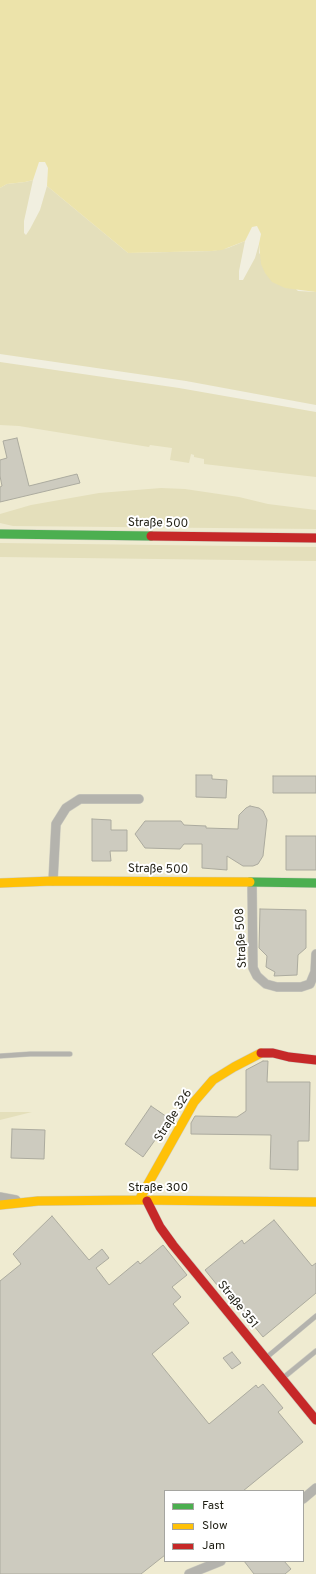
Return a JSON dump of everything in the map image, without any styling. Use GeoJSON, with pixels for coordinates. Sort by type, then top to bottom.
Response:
{"type":"FeatureCollection","features":[{"type":"Feature","properties":{"kind":"street","name":"Straße 500"},"geometry":{"type":"LineString","coordinates":[[0,534],[316,538]]}},
{"type":"Feature","properties":{"kind":"street"},"geometry":{"type":"LineString","coordinates":[[53,881],[56,824],[66,808],[80,799],[139,798]]}},
{"type":"Feature","properties":{"kind":"street","name":"Straße 500"},"geometry":{"type":"LineString","coordinates":[[0,882],[316,883]]}},
{"type":"Feature","properties":{"kind":"street","name":"Straße 508"},"geometry":{"type":"LineString","coordinates":[[252,883],[253,968],[257,976],[266,984],[277,987],[301,987],[310,984],[315,972],[316,954]]}},
{"type":"Feature","properties":{"kind":"street","name":"Straße 326"},"geometry":{"type":"LineString","coordinates":[[143,1200],[194,1102],[213,1080],[261,1053],[273,1053],[289,1057],[316,1060]]}},
{"type":"Feature","properties":{"kind":"street"},"geometry":{"type":"LineString","coordinates":[[0,1197],[25,1202]]}},
{"type":"Feature","properties":{"kind":"street","name":"Straße 300"},"geometry":{"type":"LineString","coordinates":[[0,1205],[25,1202],[143,1200],[316,1202]]}},
{"type":"Feature","properties":{"kind":"street","name":"Straße 351"},"geometry":{"type":"LineString","coordinates":[[143,1200],[173,1246],[316,1420]]}},
{"type":"Feature","properties":{"kind":"street"},"geometry":{"type":"LineString","coordinates":[[304,1498],[316,1488]]}},
{"type":"Feature","properties":{"kind":"street"},"geometry":{"type":"LineString","coordinates":[[189,1574],[219,1562]]}},
{"type":"Feature","properties":{"kind":"lane"},"geometry":{"type":"LineString","coordinates":[[0,1056],[70,1054]]}},
{"type":"Feature","properties":{"kind":"lane"},"geometry":{"type":"LineString","coordinates":[[265,1358],[316,1316]]}},
{"type":"Feature","properties":{"kind":"lane"},"geometry":{"type":"LineString","coordinates":[[283,1378],[316,1351]]}},
{"type":"Feature","properties":{"kind":"shaded area"},"geometry":{"type":"Polygon","coordinates":[[[0,0],[316,0],[316,292],[285,288],[272,282],[265,273],[261,264],[259,244],[261,234],[257,226],[252,227],[245,241],[222,250],[128,253],[47,186],[48,168],[45,162],[39,162],[33,180],[7,184],[0,188],[0,0]]]}},
{"type":"Feature","properties":{"kind":"shaded area"},"geometry":{"type":"Polygon","coordinates":[[[33,180],[24,221],[24,233],[26,235],[40,210],[47,186],[128,253],[212,251],[228,248],[245,241],[239,271],[239,280],[243,280],[255,258],[259,244],[259,253],[298,291],[316,292],[316,405],[186,381],[0,354],[0,188],[7,184],[33,180]]]}},
{"type":"Feature","properties":{"kind":"shaded area"},"geometry":{"type":"Polygon","coordinates":[[[0,362],[179,388],[316,412],[316,477],[204,464],[204,459],[194,457],[194,455],[191,454],[189,463],[170,460],[172,448],[150,445],[149,447],[19,426],[0,425],[0,362]]]}},
{"type":"Feature","properties":{"kind":"shaded area"},"geometry":{"type":"Polygon","coordinates":[[[0,418],[316,471],[316,1574],[0,1574],[0,418]]]}},
{"type":"Feature","properties":{"kind":"shaded area"},"geometry":{"type":"Polygon","coordinates":[[[161,488],[185,489],[239,497],[268,504],[316,510],[316,529],[13,526],[0,523],[0,514],[31,505],[99,493],[161,488]]]}},
{"type":"Feature","properties":{"kind":"shaded area"},"geometry":{"type":"Polygon","coordinates":[[[0,543],[316,547],[316,561],[0,557],[0,543]]]}},
{"type":"Feature","properties":{"kind":"shaded area"},"geometry":{"type":"Polygon","coordinates":[[[0,1112],[32,1112],[0,1120],[0,1112]]]}},
{"type":"Feature","properties":{"kind":"building"},"geometry":{"type":"Polygon","coordinates":[[[17,438],[29,486],[77,474],[80,483],[0,502],[0,487],[2,486],[0,476],[0,460],[7,458],[3,441],[17,438]]]}},
{"type":"Feature","properties":{"kind":"building"},"geometry":{"type":"Polygon","coordinates":[[[196,775],[212,775],[212,779],[227,780],[226,798],[196,797],[196,775]]]}},
{"type":"Feature","properties":{"kind":"building"},"geometry":{"type":"Polygon","coordinates":[[[273,776],[316,776],[316,793],[273,793],[273,776]]]}},
{"type":"Feature","properties":{"kind":"building"},"geometry":{"type":"Polygon","coordinates":[[[250,806],[259,808],[263,811],[267,820],[263,856],[258,864],[253,866],[243,866],[227,856],[227,870],[202,868],[202,844],[184,844],[180,849],[145,848],[135,834],[145,821],[181,821],[184,825],[206,826],[206,828],[238,829],[239,815],[250,806]]]}},
{"type":"Feature","properties":{"kind":"building"},"geometry":{"type":"Polygon","coordinates":[[[92,819],[111,820],[111,830],[127,830],[127,851],[110,851],[111,861],[92,861],[92,819]]]}},
{"type":"Feature","properties":{"kind":"building"},"geometry":{"type":"Polygon","coordinates":[[[286,836],[316,836],[316,870],[286,870],[286,836]]]}},
{"type":"Feature","properties":{"kind":"building"},"geometry":{"type":"Polygon","coordinates":[[[260,909],[306,910],[306,948],[298,955],[297,975],[274,976],[275,972],[266,967],[267,956],[259,948],[260,909]]]}},
{"type":"Feature","properties":{"kind":"building"},"geometry":{"type":"Polygon","coordinates":[[[263,1061],[268,1061],[267,1082],[310,1082],[309,1141],[298,1141],[298,1170],[270,1169],[271,1135],[191,1134],[191,1123],[195,1116],[237,1117],[246,1111],[246,1070],[263,1061]]]}},
{"type":"Feature","properties":{"kind":"building"},"geometry":{"type":"Polygon","coordinates":[[[151,1106],[170,1119],[143,1157],[125,1144],[151,1106]]]}},
{"type":"Feature","properties":{"kind":"building"},"geometry":{"type":"Polygon","coordinates":[[[12,1129],[45,1130],[44,1159],[11,1158],[12,1129]]]}},
{"type":"Feature","properties":{"kind":"building"},"geometry":{"type":"Polygon","coordinates":[[[52,1216],[89,1260],[102,1249],[109,1258],[96,1268],[109,1285],[138,1261],[140,1264],[163,1245],[187,1275],[172,1287],[181,1297],[173,1304],[189,1323],[152,1354],[209,1424],[256,1385],[258,1388],[263,1384],[283,1408],[278,1412],[303,1442],[244,1490],[164,1490],[164,1556],[141,1574],[0,1574],[0,1281],[21,1264],[13,1254],[52,1216]]]}},
{"type":"Feature","properties":{"kind":"building"},"geometry":{"type":"Polygon","coordinates":[[[274,1220],[312,1266],[316,1263],[316,1293],[263,1337],[240,1309],[238,1311],[205,1270],[242,1240],[244,1244],[274,1220]]]}},
{"type":"Feature","properties":{"kind":"building"},"geometry":{"type":"Polygon","coordinates":[[[232,1352],[241,1363],[232,1369],[223,1358],[232,1352]]]}},
{"type":"Feature","properties":{"kind":"building"},"geometry":{"type":"Polygon","coordinates":[[[245,1562],[285,1562],[291,1569],[285,1574],[254,1574],[245,1562]]]}},
{"type":"Feature","properties":{"kind":"traffic: fast"},"geometry":{"type":"LineString","coordinates":[[0,534],[151,536]]}},
{"type":"Feature","properties":{"kind":"traffic: fast"},"geometry":{"type":"LineString","coordinates":[[250,882],[316,883]]}},
{"type":"Feature","properties":{"kind":"traffic: slow"},"geometry":{"type":"LineString","coordinates":[[0,883],[53,881],[250,882]]}},
{"type":"Feature","properties":{"kind":"traffic: slow"},"geometry":{"type":"LineString","coordinates":[[139,1200],[194,1102],[213,1080],[261,1053]]}},
{"type":"Feature","properties":{"kind":"traffic: slow"},"geometry":{"type":"LineString","coordinates":[[0,1205],[38,1201],[139,1200],[316,1202]]}},
{"type":"Feature","properties":{"kind":"traffic: jam"},"geometry":{"type":"LineString","coordinates":[[151,536],[316,538]]}},
{"type":"Feature","properties":{"kind":"traffic: jam"},"geometry":{"type":"LineString","coordinates":[[261,1053],[273,1053],[289,1057],[316,1060]]}},
{"type":"Feature","properties":{"kind":"traffic: jam"},"geometry":{"type":"LineString","coordinates":[[147,1201],[160,1227],[173,1245],[316,1420]]}}]}
